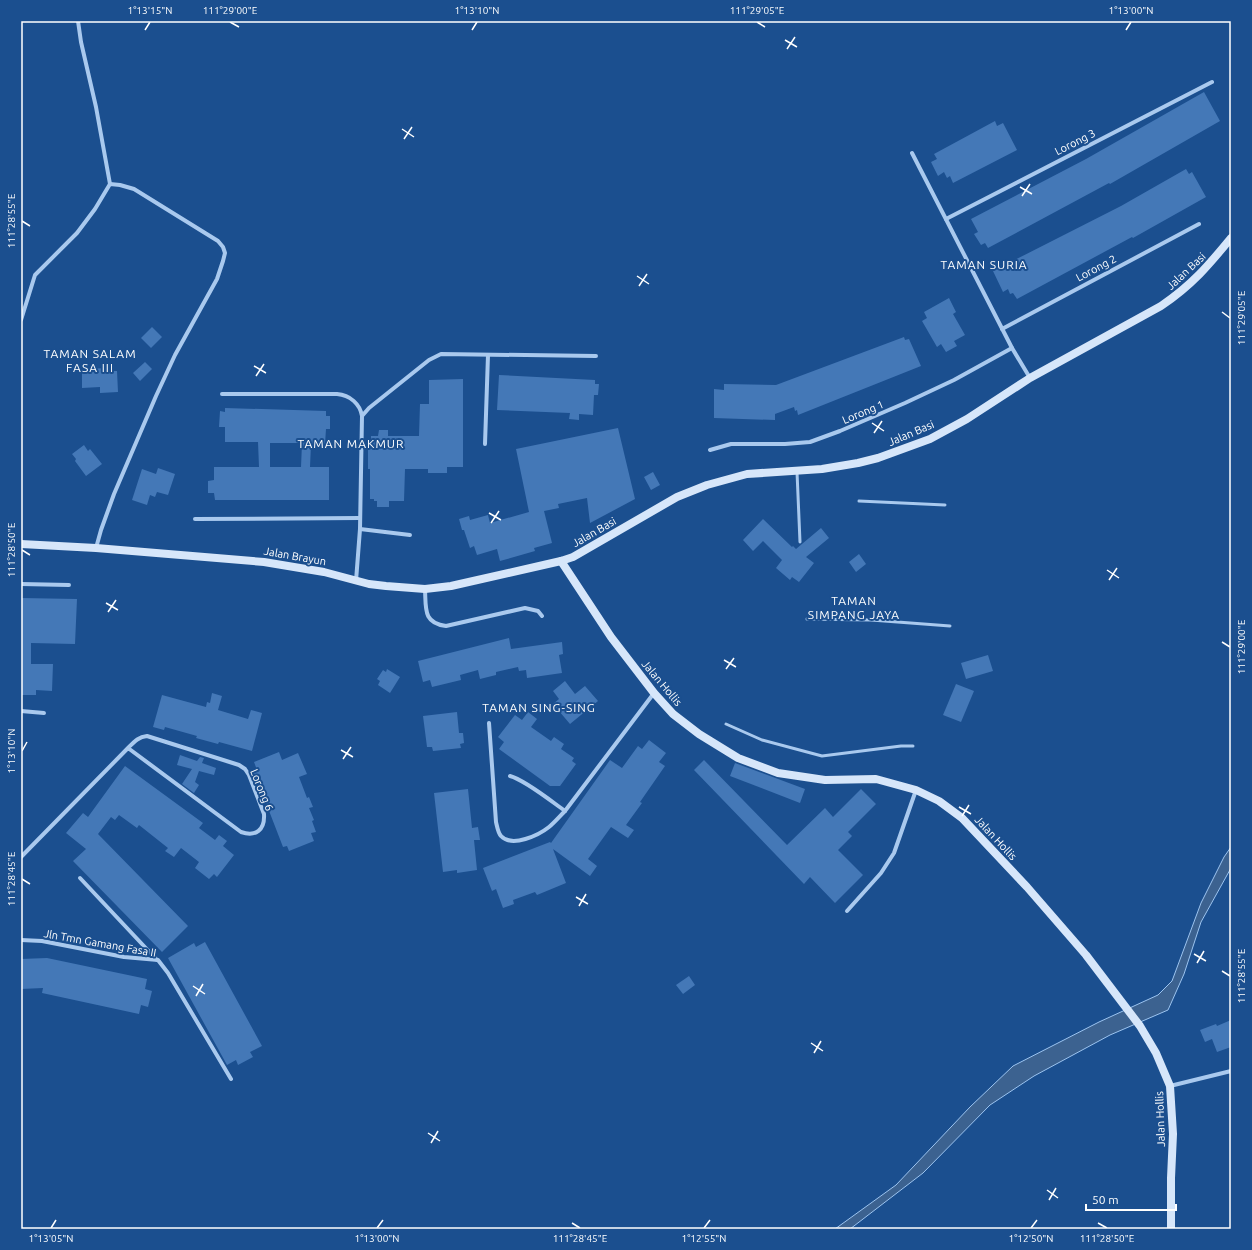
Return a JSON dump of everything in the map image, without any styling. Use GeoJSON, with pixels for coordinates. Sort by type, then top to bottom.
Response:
{"type":"FeatureCollection","features":[{"type":"Feature","properties":{"kind":"main road","name":"Jalan Basi"},"geometry":{"type":"LineString","coordinates":[[561,561],[573,557],[678,497],[707,485],[747,474],[837,467],[878,458],[930,439],[966,419],[1030,378],[1155,309],[1180,293],[1210,264],[1231,238]]}},
{"type":"Feature","properties":{"kind":"main road","name":"Jalan Brayun"},"geometry":{"type":"LineString","coordinates":[[21,544],[96,548],[264,562],[324,572],[356,581],[424,590],[451,586],[561,561]]}},
{"type":"Feature","properties":{"kind":"main road","name":"Jalan Hollis"},"geometry":{"type":"LineString","coordinates":[[561,561],[611,637],[654,693],[673,714],[699,734],[738,758],[778,773],[825,780],[876,779],[916,790],[940,801],[962,818],[1027,887],[1086,954],[1140,1026],[1156,1053],[1170,1086],[1173,1134],[1171,1178],[1172,1229]]}},
{"type":"Feature","properties":{"kind":"street"},"geometry":{"type":"LineString","coordinates":[[21,320],[35,275],[77,233],[95,209],[110,184],[78,21]]}},
{"type":"Feature","properties":{"kind":"street","name":"Lorong 3"},"geometry":{"type":"LineString","coordinates":[[946,219],[1212,82]]}},
{"type":"Feature","properties":{"kind":"street"},"geometry":{"type":"LineString","coordinates":[[912,153],[1012,348],[1030,378]]}},
{"type":"Feature","properties":{"kind":"street"},"geometry":{"type":"LineString","coordinates":[[96,548],[114,494],[156,396],[175,355],[217,279],[225,253],[223,247],[218,241],[134,189],[110,184]]}},
{"type":"Feature","properties":{"kind":"street","name":"Lorong 2"},"geometry":{"type":"LineString","coordinates":[[1002,328],[1199,224]]}},
{"type":"Feature","properties":{"kind":"street","name":"Lorong 1"},"geometry":{"type":"LineString","coordinates":[[710,450],[732,444],[785,444],[810,442],[840,431],[905,403],[954,380],[1012,348]]}},
{"type":"Feature","properties":{"kind":"street"},"geometry":{"type":"LineString","coordinates":[[362,416],[369,408],[435,356],[441,354],[596,356]]}},
{"type":"Feature","properties":{"kind":"street"},"geometry":{"type":"LineString","coordinates":[[485,444],[488,354]]}},
{"type":"Feature","properties":{"kind":"street"},"geometry":{"type":"LineString","coordinates":[[222,394],[344,394],[359,407],[362,416],[360,529],[356,581]]}},
{"type":"Feature","properties":{"kind":"street"},"geometry":{"type":"LineString","coordinates":[[195,518],[360,518]]}},
{"type":"Feature","properties":{"kind":"street"},"geometry":{"type":"LineString","coordinates":[[360,529],[410,535]]}},
{"type":"Feature","properties":{"kind":"street"},"geometry":{"type":"LineString","coordinates":[[21,584],[69,585]]}},
{"type":"Feature","properties":{"kind":"street"},"geometry":{"type":"LineString","coordinates":[[424,590],[428,617],[433,623],[440,625],[446,626],[525,608],[538,611],[542,616]]}},
{"type":"Feature","properties":{"kind":"street"},"geometry":{"type":"LineString","coordinates":[[489,723],[496,822],[500,835],[505,839],[517,842],[549,827],[565,811],[654,693]]}},
{"type":"Feature","properties":{"kind":"street"},"geometry":{"type":"LineString","coordinates":[[21,711],[44,714]]}},
{"type":"Feature","properties":{"kind":"street","name":"Lorong 6"},"geometry":{"type":"LineString","coordinates":[[21,857],[128,748],[138,738],[147,736],[239,765],[245,769],[249,774],[264,814],[261,829],[252,834],[241,832],[128,748]]}},
{"type":"Feature","properties":{"kind":"street"},"geometry":{"type":"LineString","coordinates":[[510,776],[515,777],[565,811]]}},
{"type":"Feature","properties":{"kind":"street"},"geometry":{"type":"LineString","coordinates":[[847,911],[881,873],[894,853],[916,790]]}},
{"type":"Feature","properties":{"kind":"street"},"geometry":{"type":"LineString","coordinates":[[80,878],[158,960]]}},
{"type":"Feature","properties":{"kind":"street","name":"Jln Tmn Gamang Fasa II"},"geometry":{"type":"LineString","coordinates":[[21,940],[42,941],[124,957],[158,960],[180,992],[231,1079]]}},
{"type":"Feature","properties":{"kind":"street"},"geometry":{"type":"LineString","coordinates":[[1170,1086],[1231,1071]]}},
{"type":"Feature","properties":{"kind":"lane"},"geometry":{"type":"LineString","coordinates":[[797,471],[800,542]]}},
{"type":"Feature","properties":{"kind":"lane"},"geometry":{"type":"LineString","coordinates":[[859,500],[945,505]]}},
{"type":"Feature","properties":{"kind":"lane"},"geometry":{"type":"LineString","coordinates":[[807,619],[871,620],[950,626]]}},
{"type":"Feature","properties":{"kind":"lane"},"geometry":{"type":"LineString","coordinates":[[726,724],[762,740],[822,756],[901,746],[913,746]]}},
{"type":"Feature","properties":{"kind":"water"},"geometry":{"type":"Polygon","coordinates":[[[1231,847],[1231,868],[1201,922],[1184,974],[1168,1010],[1110,1035],[1034,1076],[990,1105],[923,1173],[850,1229],[835,1229],[896,1185],[970,1107],[1013,1066],[1099,1022],[1158,995],[1172,981],[1201,903],[1224,857],[1231,847]]]}},
{"type":"Feature","properties":{"kind":"building"},"geometry":{"type":"Polygon","coordinates":[[[1204,92],[1220,121],[1110,184],[1109,183],[988,248],[985,243],[981,245],[974,234],[978,232],[971,219],[1086,159],[1204,92]]]}},
{"type":"Feature","properties":{"kind":"building"},"geometry":{"type":"Polygon","coordinates":[[[995,121],[997,126],[1003,123],[1017,150],[953,183],[950,176],[947,178],[944,172],[938,176],[931,162],[937,159],[934,154],[995,121]]]}},
{"type":"Feature","properties":{"kind":"building"},"geometry":{"type":"Polygon","coordinates":[[[1186,169],[1189,174],[1192,172],[1206,197],[1133,238],[1132,237],[1017,299],[1013,293],[1010,294],[1008,289],[1003,292],[993,271],[1121,206],[1186,169]]]}},
{"type":"Feature","properties":{"kind":"building"},"geometry":{"type":"Polygon","coordinates":[[[949,298],[956,312],[953,314],[965,335],[954,341],[957,346],[946,352],[941,344],[937,347],[922,321],[927,318],[924,312],[949,298]]]}},
{"type":"Feature","properties":{"kind":"building"},"geometry":{"type":"Polygon","coordinates":[[[152,327],[162,337],[151,348],[141,338],[152,327]]]}},
{"type":"Feature","properties":{"kind":"building"},"geometry":{"type":"Polygon","coordinates":[[[904,337],[905,340],[909,339],[921,366],[798,415],[797,410],[795,411],[794,407],[775,414],[775,420],[714,418],[714,389],[724,390],[724,384],[776,385],[904,337]]]}},
{"type":"Feature","properties":{"kind":"building"},"geometry":{"type":"Polygon","coordinates":[[[145,362],[152,369],[140,381],[133,373],[145,362]]]}},
{"type":"Feature","properties":{"kind":"building"},"geometry":{"type":"Polygon","coordinates":[[[111,368],[111,371],[117,371],[118,392],[100,393],[100,387],[82,388],[82,369],[111,368]]]}},
{"type":"Feature","properties":{"kind":"building"},"geometry":{"type":"Polygon","coordinates":[[[499,375],[595,380],[595,384],[599,384],[598,395],[594,395],[593,415],[579,414],[579,420],[569,419],[570,413],[497,410],[499,375]]]}},
{"type":"Feature","properties":{"kind":"building"},"geometry":{"type":"Polygon","coordinates":[[[463,379],[463,467],[447,467],[447,473],[428,473],[428,469],[405,469],[404,501],[389,501],[389,507],[377,507],[377,501],[370,499],[368,447],[371,447],[371,436],[378,436],[379,430],[388,430],[388,436],[419,436],[420,404],[429,404],[429,380],[463,379]]]}},
{"type":"Feature","properties":{"kind":"building"},"geometry":{"type":"Polygon","coordinates":[[[225,408],[326,411],[326,416],[330,416],[330,429],[326,429],[325,444],[311,444],[310,467],[329,467],[329,500],[215,500],[214,493],[208,493],[208,481],[214,480],[214,467],[259,467],[258,442],[225,442],[225,427],[219,427],[220,411],[225,412],[225,408]],[[270,443],[270,467],[301,467],[302,443],[270,443]]]}},
{"type":"Feature","properties":{"kind":"building"},"geometry":{"type":"Polygon","coordinates":[[[618,428],[635,499],[590,523],[587,498],[558,504],[559,508],[544,511],[552,543],[534,548],[535,551],[500,561],[497,549],[477,555],[474,546],[470,548],[459,519],[469,516],[470,520],[488,515],[490,523],[529,512],[516,449],[618,428]]]}},
{"type":"Feature","properties":{"kind":"building"},"geometry":{"type":"Polygon","coordinates":[[[84,445],[88,451],[90,449],[102,464],[86,476],[75,461],[76,459],[72,454],[84,445]]]}},
{"type":"Feature","properties":{"kind":"building"},"geometry":{"type":"Polygon","coordinates":[[[158,468],[175,474],[168,495],[157,492],[155,497],[150,495],[147,505],[132,500],[142,469],[156,474],[158,468]]]}},
{"type":"Feature","properties":{"kind":"building"},"geometry":{"type":"Polygon","coordinates":[[[653,472],[660,485],[651,490],[644,477],[653,472]]]}},
{"type":"Feature","properties":{"kind":"building"},"geometry":{"type":"Polygon","coordinates":[[[763,519],[792,547],[793,546],[796,549],[821,528],[829,538],[806,557],[814,563],[799,582],[792,577],[790,580],[776,568],[782,560],[763,541],[753,551],[743,540],[763,519]]]}},
{"type":"Feature","properties":{"kind":"building"},"geometry":{"type":"Polygon","coordinates":[[[859,554],[866,564],[856,572],[849,562],[859,554]]]}},
{"type":"Feature","properties":{"kind":"building"},"geometry":{"type":"Polygon","coordinates":[[[21,598],[77,599],[75,644],[31,643],[31,664],[53,664],[52,691],[36,690],[36,695],[21,695],[21,598]]]}},
{"type":"Feature","properties":{"kind":"building"},"geometry":{"type":"Polygon","coordinates":[[[509,638],[511,649],[562,642],[563,654],[559,655],[562,673],[527,678],[526,670],[519,671],[518,667],[496,672],[496,675],[480,679],[478,670],[460,675],[461,680],[432,687],[430,680],[423,682],[418,661],[509,638]]]}},
{"type":"Feature","properties":{"kind":"building"},"geometry":{"type":"Polygon","coordinates":[[[988,655],[993,671],[966,679],[961,663],[988,655]]]}},
{"type":"Feature","properties":{"kind":"building"},"geometry":{"type":"Polygon","coordinates":[[[387,669],[400,677],[390,693],[378,685],[380,681],[377,679],[383,670],[386,672],[387,669]]]}},
{"type":"Feature","properties":{"kind":"building"},"geometry":{"type":"Polygon","coordinates":[[[565,681],[575,694],[585,686],[598,701],[570,724],[553,704],[559,699],[553,691],[565,681]]]}},
{"type":"Feature","properties":{"kind":"building"},"geometry":{"type":"Polygon","coordinates":[[[956,684],[974,691],[961,722],[943,715],[956,684]]]}},
{"type":"Feature","properties":{"kind":"building"},"geometry":{"type":"Polygon","coordinates":[[[212,693],[222,696],[218,710],[248,719],[251,710],[262,713],[252,751],[219,742],[218,744],[196,738],[197,736],[165,727],[164,730],[153,727],[162,695],[206,707],[207,702],[210,703],[212,693]]]}},
{"type":"Feature","properties":{"kind":"building"},"geometry":{"type":"Polygon","coordinates":[[[457,712],[459,733],[463,733],[464,743],[460,744],[461,748],[433,751],[432,747],[427,747],[423,716],[457,712]]]}},
{"type":"Feature","properties":{"kind":"building"},"geometry":{"type":"Polygon","coordinates":[[[528,712],[537,719],[531,727],[551,741],[554,737],[564,744],[561,749],[574,758],[572,761],[576,764],[560,786],[550,786],[499,749],[504,742],[498,737],[515,715],[522,720],[528,712]]]}},
{"type":"Feature","properties":{"kind":"building"},"geometry":{"type":"Polygon","coordinates":[[[649,740],[666,753],[659,762],[665,766],[640,802],[642,803],[626,825],[634,830],[628,838],[611,827],[588,859],[597,866],[590,876],[553,849],[566,883],[537,895],[535,892],[513,900],[514,904],[503,908],[496,889],[492,891],[483,868],[550,842],[551,843],[610,760],[622,768],[638,746],[642,749],[649,740]]]}},
{"type":"Feature","properties":{"kind":"building"},"geometry":{"type":"Polygon","coordinates":[[[279,752],[282,760],[298,753],[307,774],[299,777],[307,798],[309,797],[313,807],[309,808],[314,820],[312,821],[316,832],[311,833],[314,841],[289,851],[287,846],[283,847],[266,803],[264,804],[252,773],[257,770],[254,762],[279,752]]]}},
{"type":"Feature","properties":{"kind":"building"},"geometry":{"type":"Polygon","coordinates":[[[180,755],[197,761],[200,757],[204,758],[202,763],[216,768],[214,775],[199,771],[195,782],[199,785],[194,793],[182,784],[192,769],[177,765],[180,755]]]}},
{"type":"Feature","properties":{"kind":"building"},"geometry":{"type":"Polygon","coordinates":[[[704,760],[787,845],[825,808],[833,817],[861,789],[876,804],[848,832],[852,836],[838,850],[863,875],[835,903],[810,877],[804,884],[694,770],[704,760]]]}},
{"type":"Feature","properties":{"kind":"building"},"geometry":{"type":"Polygon","coordinates":[[[735,763],[805,789],[800,803],[730,776],[735,763]]]}},
{"type":"Feature","properties":{"kind":"building"},"geometry":{"type":"Polygon","coordinates":[[[125,766],[203,823],[199,828],[215,840],[219,835],[227,841],[223,846],[234,855],[217,877],[214,874],[209,879],[195,868],[199,862],[181,848],[174,857],[165,851],[168,848],[139,825],[137,828],[119,815],[115,820],[111,817],[98,834],[188,926],[162,952],[73,861],[86,849],[66,833],[83,813],[88,817],[125,766]]]}},
{"type":"Feature","properties":{"kind":"building"},"geometry":{"type":"Polygon","coordinates":[[[468,789],[472,828],[478,827],[480,840],[474,840],[477,870],[457,873],[457,870],[443,872],[434,793],[468,789]]]}},
{"type":"Feature","properties":{"kind":"building"},"geometry":{"type":"Polygon","coordinates":[[[205,942],[262,1046],[250,1052],[253,1057],[238,1065],[236,1060],[227,1065],[168,958],[194,943],[196,947],[205,942]]]}},
{"type":"Feature","properties":{"kind":"building"},"geometry":{"type":"Polygon","coordinates":[[[47,958],[147,979],[145,989],[152,991],[148,1007],[141,1005],[139,1014],[42,993],[43,988],[21,989],[21,959],[47,958]]]}},
{"type":"Feature","properties":{"kind":"building"},"geometry":{"type":"Polygon","coordinates":[[[689,976],[695,985],[683,994],[676,985],[689,976]]]}},
{"type":"Feature","properties":{"kind":"building"},"geometry":{"type":"Polygon","coordinates":[[[1231,1020],[1231,1047],[1217,1052],[1212,1039],[1205,1042],[1200,1030],[1216,1024],[1217,1026],[1231,1020]]]}},
{"type":"Feature","properties":{"kind":"district","name":"TAMAN SURIA"},"geometry":{"type":"Point","coordinates":[984,264]}},
{"type":"Feature","properties":{"kind":"district","name":"TAMAN SALAM FASA III"},"geometry":{"type":"Point","coordinates":[90,360]}},
{"type":"Feature","properties":{"kind":"district","name":"TAMAN MAKMUR"},"geometry":{"type":"Point","coordinates":[351,443]}},
{"type":"Feature","properties":{"kind":"district","name":"TAMAN SIMPANG JAYA"},"geometry":{"type":"Point","coordinates":[854,607]}},
{"type":"Feature","properties":{"kind":"district","name":"TAMAN SING-SING"},"geometry":{"type":"Point","coordinates":[539,707]}}]}
